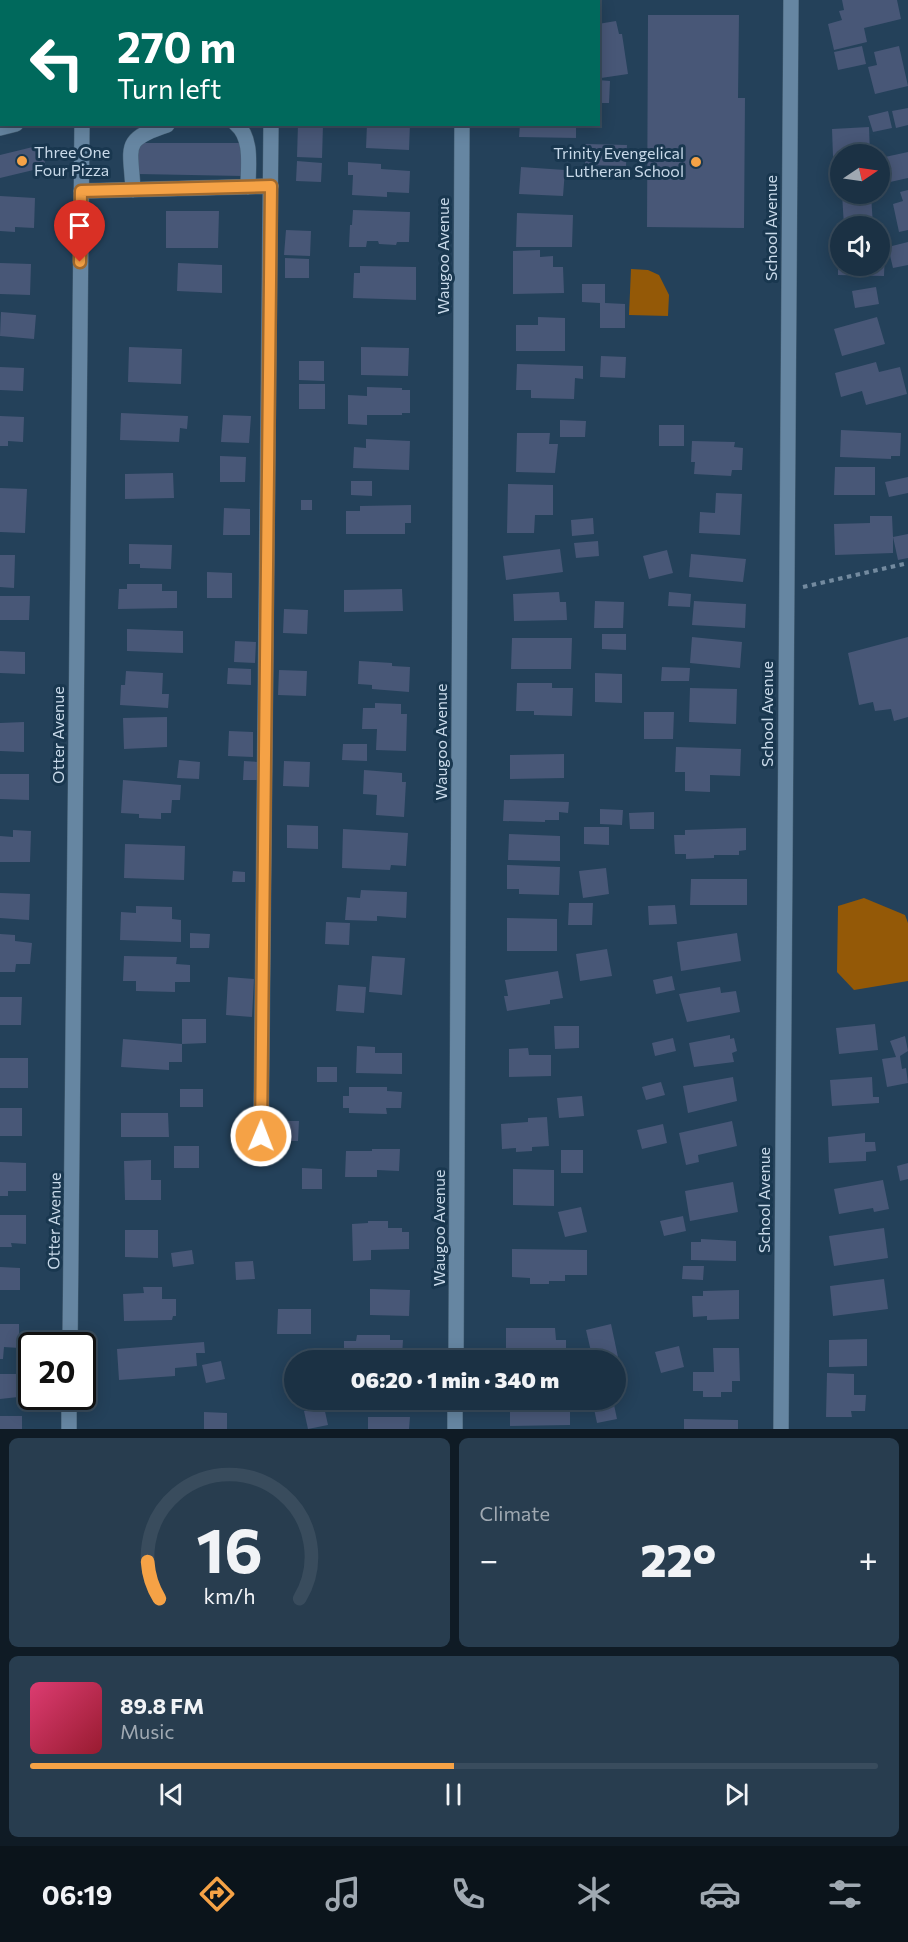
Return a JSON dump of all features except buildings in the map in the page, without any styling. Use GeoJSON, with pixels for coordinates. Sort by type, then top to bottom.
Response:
{"type":"FeatureCollection","features":[{"type":"Feature","properties":{"kind":"street","name":"School Avenue"},"geometry":{"type":"LineString","coordinates":[[781,1429],[791,0]]}},
{"type":"Feature","properties":{"kind":"street","name":"Otter Avenue"},"geometry":{"type":"LineString","coordinates":[[70,1332],[82,126]]}},
{"type":"Feature","properties":{"kind":"street"},"geometry":{"type":"LineString","coordinates":[[133,189],[131,146],[135,138],[142,133],[165,126]]}},
{"type":"Feature","properties":{"kind":"street"},"geometry":{"type":"LineString","coordinates":[[239,126],[246,139],[248,187]]}},
{"type":"Feature","properties":{"kind":"street"},"geometry":{"type":"LineString","coordinates":[[261,1136],[271,126]]}},
{"type":"Feature","properties":{"kind":"street","name":"Waugoo Avenue"},"geometry":{"type":"LineString","coordinates":[[456,1350],[462,126]]}},
{"type":"Feature","properties":{"kind":"street"},"geometry":{"type":"LineString","coordinates":[[81,191],[271,186]]}},
{"type":"Feature","properties":{"kind":"street"},"geometry":{"type":"LineString","coordinates":[[69,1410],[69,1429]]}},
{"type":"Feature","properties":{"kind":"street"},"geometry":{"type":"LineString","coordinates":[[455,1410],[455,1429]]}},
{"type":"Feature","properties":{"kind":"path"},"geometry":{"type":"LineString","coordinates":[[786,591],[908,564]]}},
{"type":"Feature","properties":{"kind":"shaded area"},"geometry":{"type":"Polygon","coordinates":[[[631,269],[648,270],[659,275],[669,295],[668,316],[629,315],[631,269]]]}},
{"type":"Feature","properties":{"kind":"shaded area"},"geometry":{"type":"Polygon","coordinates":[[[864,898],[905,915],[908,923],[908,981],[854,990],[837,972],[838,906],[864,898]]]}},
{"type":"Feature","properties":{"kind":"place","name":"Three One Four Pizza"},"geometry":{"type":"Point","coordinates":[22,161]}},
{"type":"Feature","properties":{"kind":"place","name":"Trinity Evengelical Lutheran School"},"geometry":{"type":"Point","coordinates":[696,162]}},
{"type":"Feature","properties":{"kind":"route"},"geometry":{"type":"LineString","coordinates":[[80,262],[81,191],[271,186],[261,1136]]}}]}
